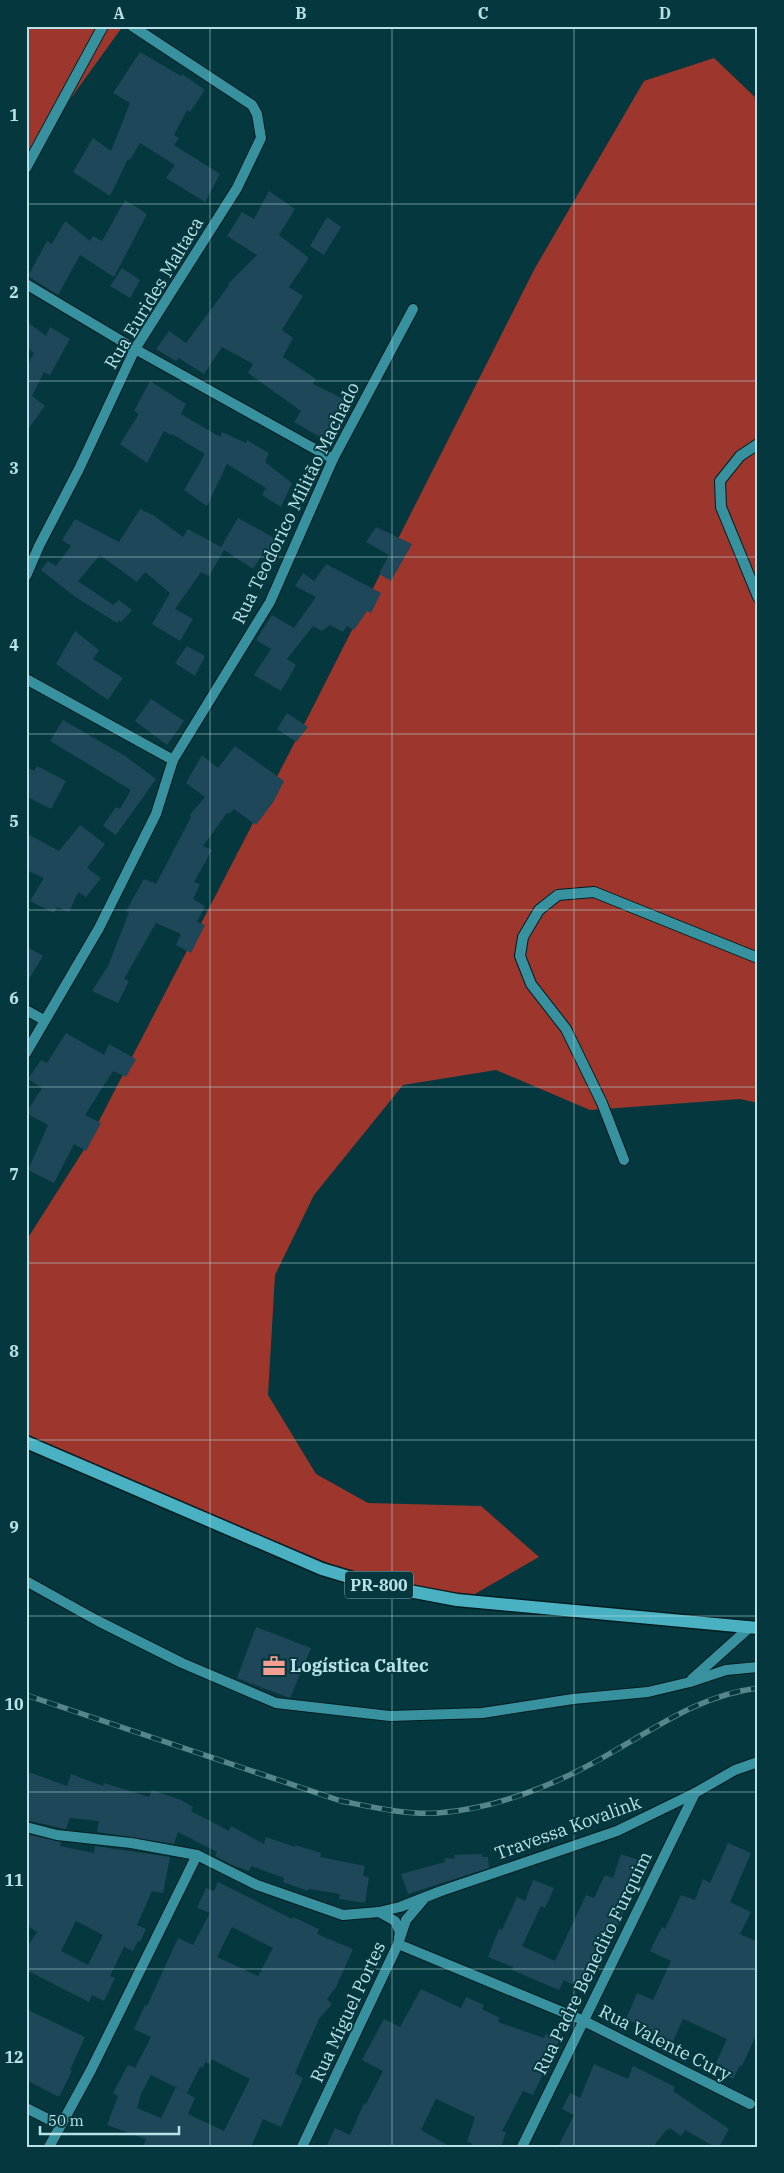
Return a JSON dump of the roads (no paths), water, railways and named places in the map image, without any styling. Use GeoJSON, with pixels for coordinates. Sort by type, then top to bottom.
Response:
{"type":"FeatureCollection","features":[{"type":"Feature","properties":{"kind":"main road","name":"PR-800"},"geometry":{"type":"LineString","coordinates":[[26,1442],[322,1569],[372,1584],[457,1600],[753,1628]]}},
{"type":"Feature","properties":{"kind":"street"},"geometry":{"type":"LineString","coordinates":[[26,168],[103,26]]}},
{"type":"Feature","properties":{"kind":"street","name":"Rua Eurides Maltaca"},"geometry":{"type":"LineString","coordinates":[[26,576],[135,349],[237,188],[261,138],[257,114],[252,105],[132,26]]}},
{"type":"Feature","properties":{"kind":"street"},"geometry":{"type":"LineString","coordinates":[[26,284],[135,349],[333,459]]}},
{"type":"Feature","properties":{"kind":"street","name":"Rua Teodorico Militão Machado"},"geometry":{"type":"LineString","coordinates":[[26,1053],[99,928],[152,823],[173,760],[270,602],[333,459],[413,309]]}},
{"type":"Feature","properties":{"kind":"street"},"geometry":{"type":"LineString","coordinates":[[758,444],[740,456],[720,481],[721,507],[758,597]]}},
{"type":"Feature","properties":{"kind":"street"},"geometry":{"type":"LineString","coordinates":[[26,679],[173,760]]}},
{"type":"Feature","properties":{"kind":"street"},"geometry":{"type":"LineString","coordinates":[[624,1160],[602,1103],[566,1030],[531,984],[520,956],[522,937],[539,910],[558,895],[594,892],[758,958]]}},
{"type":"Feature","properties":{"kind":"street"},"geometry":{"type":"LineString","coordinates":[[26,1010],[44,1020]]}},
{"type":"Feature","properties":{"kind":"street"},"geometry":{"type":"LineString","coordinates":[[26,1581],[98,1621],[182,1663],[276,1703],[390,1716],[482,1713],[573,1699],[648,1692],[690,1682],[726,1670],[758,1667]]}},
{"type":"Feature","properties":{"kind":"street"},"geometry":{"type":"LineString","coordinates":[[690,1682],[753,1628]]}},
{"type":"Feature","properties":{"kind":"street","name":"Travessa Kovalink"},"geometry":{"type":"LineString","coordinates":[[26,1827],[57,1835],[131,1843],[197,1855],[257,1885],[343,1915],[379,1912],[400,1907],[441,1891],[617,1831],[694,1793],[735,1770],[758,1762]]}},
{"type":"Feature","properties":{"kind":"street","name":"Rua Padre Benedito Furquim"},"geometry":{"type":"LineString","coordinates":[[522,2147],[582,2020],[694,1793]]}},
{"type":"Feature","properties":{"kind":"street"},"geometry":{"type":"LineString","coordinates":[[49,2147],[91,2070],[197,1855]]}},
{"type":"Feature","properties":{"kind":"street","name":"Rua Miguel Portes"},"geometry":{"type":"LineString","coordinates":[[302,2147],[398,1944],[406,1920],[427,1896]]}},
{"type":"Feature","properties":{"kind":"street"},"geometry":{"type":"LineString","coordinates":[[379,1912],[395,1921],[400,1932],[398,1944]]}},
{"type":"Feature","properties":{"kind":"street","name":"Rua Valente Cury"},"geometry":{"type":"LineString","coordinates":[[398,1944],[582,2020],[750,2104]]}},
{"type":"Feature","properties":{"kind":"street"},"geometry":{"type":"LineString","coordinates":[[26,2108],[60,2125]]}},
{"type":"Feature","properties":{"kind":"railway"},"geometry":{"type":"LineString","coordinates":[[26,1695],[341,1801],[389,1810],[438,1813],[485,1806],[531,1792],[574,1773],[667,1720],[701,1704],[719,1697],[758,1688]]}},
{"type":"Feature","properties":{"kind":"place","name":"Logística Caltec"},"geometry":{"type":"Point","coordinates":[274,1666]}}]}
